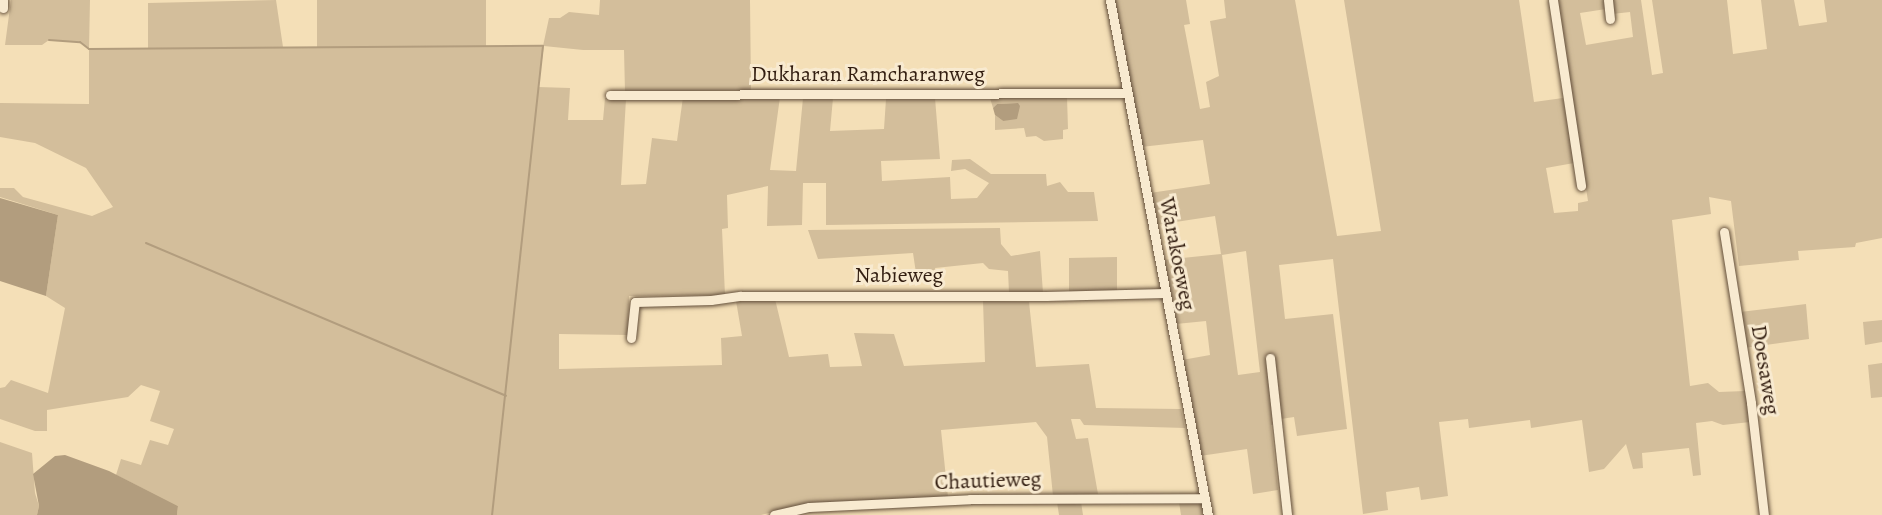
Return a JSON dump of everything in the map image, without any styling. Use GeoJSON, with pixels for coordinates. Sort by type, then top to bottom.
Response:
{"type":"FeatureCollection","features":[{"type":"Feature","properties":{"kind":"street","name":"Warakoeweg"},"geometry":{"type":"LineString","coordinates":[[1110,0],[1208,515]]}},
{"type":"Feature","properties":{"kind":"street"},"geometry":{"type":"LineString","coordinates":[[1553,0],[1581,186]]}},
{"type":"Feature","properties":{"kind":"street"},"geometry":{"type":"LineString","coordinates":[[1608,0],[1610,19]]}},
{"type":"Feature","properties":{"kind":"street","name":"Dukharan Ramcharanweg"},"geometry":{"type":"LineString","coordinates":[[610,95],[1127,93]]}},
{"type":"Feature","properties":{"kind":"street","name":"Doesaweg"},"geometry":{"type":"LineString","coordinates":[[1724,232],[1758,449],[1764,515]]}},
{"type":"Feature","properties":{"kind":"street","name":"Nabieweg"},"geometry":{"type":"LineString","coordinates":[[631,338],[633,303],[741,296],[1046,296],[1165,293]]}},
{"type":"Feature","properties":{"kind":"street"},"geometry":{"type":"LineString","coordinates":[[1270,358],[1287,515]]}},
{"type":"Feature","properties":{"kind":"street","name":"Chautieweg"},"geometry":{"type":"LineString","coordinates":[[774,515],[809,507],[970,499],[1205,498]]}},
{"type":"Feature","properties":{"kind":"shaded area"},"geometry":{"type":"Polygon","coordinates":[[[11,0],[90,0],[89,49],[80,42],[49,40],[42,45],[5,45],[11,0]]]}},
{"type":"Feature","properties":{"kind":"shaded area"},"geometry":{"type":"Polygon","coordinates":[[[276,0],[283,47],[317,47],[317,0],[486,0],[486,47],[543,46],[549,18],[560,18],[569,12],[599,15],[600,0],[750,0],[751,90],[625,92],[624,50],[583,50],[544,46],[538,87],[570,88],[568,120],[603,120],[605,98],[626,99],[621,185],[646,184],[652,138],[677,141],[683,97],[780,97],[770,170],[796,171],[803,98],[833,98],[830,131],[884,129],[886,99],[935,98],[940,159],[881,161],[882,181],[950,177],[951,199],[977,198],[989,183],[965,169],[951,171],[952,160],[970,159],[991,174],[1046,174],[1047,186],[1060,182],[1068,192],[1094,192],[1098,221],[826,225],[826,183],[803,183],[802,225],[767,226],[768,186],[727,195],[728,228],[722,229],[725,295],[629,296],[628,335],[559,334],[559,369],[722,365],[721,338],[742,336],[736,301],[775,299],[789,357],[828,354],[830,367],[862,366],[854,333],[894,334],[904,366],[985,362],[983,301],[1029,302],[1036,367],[1089,364],[1096,408],[1181,409],[1185,428],[1084,425],[1080,419],[1071,419],[1076,439],[1088,438],[1098,494],[1053,496],[1047,437],[1036,422],[941,430],[948,497],[809,503],[761,515],[177,515],[178,506],[116,475],[121,459],[141,465],[150,440],[168,445],[174,429],[150,421],[160,391],[141,385],[128,397],[47,410],[47,431],[35,431],[0,419],[0,388],[5,387],[11,380],[48,393],[65,308],[46,296],[58,215],[0,197],[0,188],[14,188],[23,197],[92,216],[113,207],[86,168],[35,143],[0,137],[0,103],[89,104],[89,49],[148,48],[148,3],[276,0]]]}},
{"type":"Feature","properties":{"kind":"shaded area"},"geometry":{"type":"Polygon","coordinates":[[[1114,0],[1186,0],[1190,24],[1184,25],[1200,109],[1210,107],[1206,82],[1219,76],[1210,21],[1226,18],[1224,0],[1295,0],[1337,236],[1381,231],[1344,0],[1519,0],[1534,102],[1563,98],[1574,163],[1546,168],[1554,213],[1578,211],[1578,203],[1588,201],[1556,0],[1605,0],[1606,9],[1580,13],[1586,45],[1633,37],[1630,12],[1612,14],[1610,0],[1641,0],[1652,75],[1663,73],[1652,0],[1727,0],[1733,54],[1767,49],[1761,0],[1794,0],[1799,26],[1827,22],[1824,0],[1882,0],[1882,238],[1856,243],[1855,247],[1798,251],[1799,260],[1739,266],[1731,201],[1709,197],[1711,214],[1672,220],[1690,386],[1708,383],[1719,392],[1745,391],[1750,422],[1723,425],[1712,421],[1696,423],[1701,475],[1693,476],[1689,448],[1642,453],[1643,468],[1633,469],[1626,444],[1604,469],[1589,472],[1582,420],[1531,428],[1530,420],[1469,428],[1468,419],[1439,422],[1448,496],[1421,500],[1419,487],[1386,492],[1388,510],[1363,514],[1333,259],[1279,265],[1285,319],[1333,314],[1347,429],[1297,436],[1294,417],[1281,419],[1281,424],[1271,425],[1278,490],[1253,494],[1247,449],[1200,456],[1182,360],[1210,355],[1206,321],[1176,324],[1163,260],[1221,254],[1215,216],[1156,225],[1150,193],[1210,184],[1203,140],[1141,147],[1114,0]],[[1246,251],[1222,255],[1238,375],[1260,372],[1246,251]]]}},
{"type":"Feature","properties":{"kind":"shaded area"},"geometry":{"type":"Polygon","coordinates":[[[1067,97],[1068,129],[1063,130],[1063,139],[1044,141],[1036,136],[1026,137],[1024,128],[995,130],[995,115],[1003,121],[1017,103],[997,104],[993,108],[990,98],[1067,97]]]}},
{"type":"Feature","properties":{"kind":"shaded area"},"geometry":{"type":"Polygon","coordinates":[[[1018,103],[1020,106],[1017,119],[1003,121],[995,115],[993,108],[997,104],[1018,103]]]}},
{"type":"Feature","properties":{"kind":"shaded area"},"geometry":{"type":"Polygon","coordinates":[[[0,198],[58,215],[46,296],[0,281],[0,198]]]}},
{"type":"Feature","properties":{"kind":"shaded area"},"geometry":{"type":"Polygon","coordinates":[[[1000,228],[1001,244],[1011,256],[1040,251],[1043,293],[1009,293],[1008,271],[989,269],[983,263],[935,268],[936,272],[916,273],[913,253],[818,259],[808,230],[1000,228]]]}},
{"type":"Feature","properties":{"kind":"shaded area"},"geometry":{"type":"Polygon","coordinates":[[[1117,257],[1117,292],[1069,293],[1069,258],[1117,257]]]}},
{"type":"Feature","properties":{"kind":"shaded area"},"geometry":{"type":"Polygon","coordinates":[[[1806,304],[1809,339],[1744,348],[1740,312],[1806,304]]]}},
{"type":"Feature","properties":{"kind":"shaded area"},"geometry":{"type":"Polygon","coordinates":[[[1882,320],[1882,342],[1865,345],[1863,322],[1882,320]]]}},
{"type":"Feature","properties":{"kind":"shaded area"},"geometry":{"type":"Polygon","coordinates":[[[1882,363],[1882,397],[1871,398],[1868,365],[1882,363]]]}},
{"type":"Feature","properties":{"kind":"shaded area"},"geometry":{"type":"Polygon","coordinates":[[[0,442],[32,453],[35,493],[39,506],[37,515],[0,515],[0,442]]]}},
{"type":"Feature","properties":{"kind":"shaded area"},"geometry":{"type":"Polygon","coordinates":[[[65,455],[109,471],[178,506],[177,515],[37,515],[39,506],[33,474],[55,456],[65,455]]]}},
{"type":"Feature","properties":{"kind":"shaded area"},"geometry":{"type":"Polygon","coordinates":[[[1202,501],[1204,515],[1181,515],[1179,502],[1202,501]]]}},
{"type":"Feature","properties":{"kind":"shaded area"},"geometry":{"type":"Polygon","coordinates":[[[1057,502],[1081,502],[1083,515],[1059,515],[1057,502]]]}},
{"type":"Feature","properties":{"kind":"waterway"},"geometry":{"type":"LineString","coordinates":[[49,40],[80,42],[89,49],[543,46],[492,515]]}},
{"type":"Feature","properties":{"kind":"waterway"},"geometry":{"type":"LineString","coordinates":[[146,243],[506,396]]}}]}
